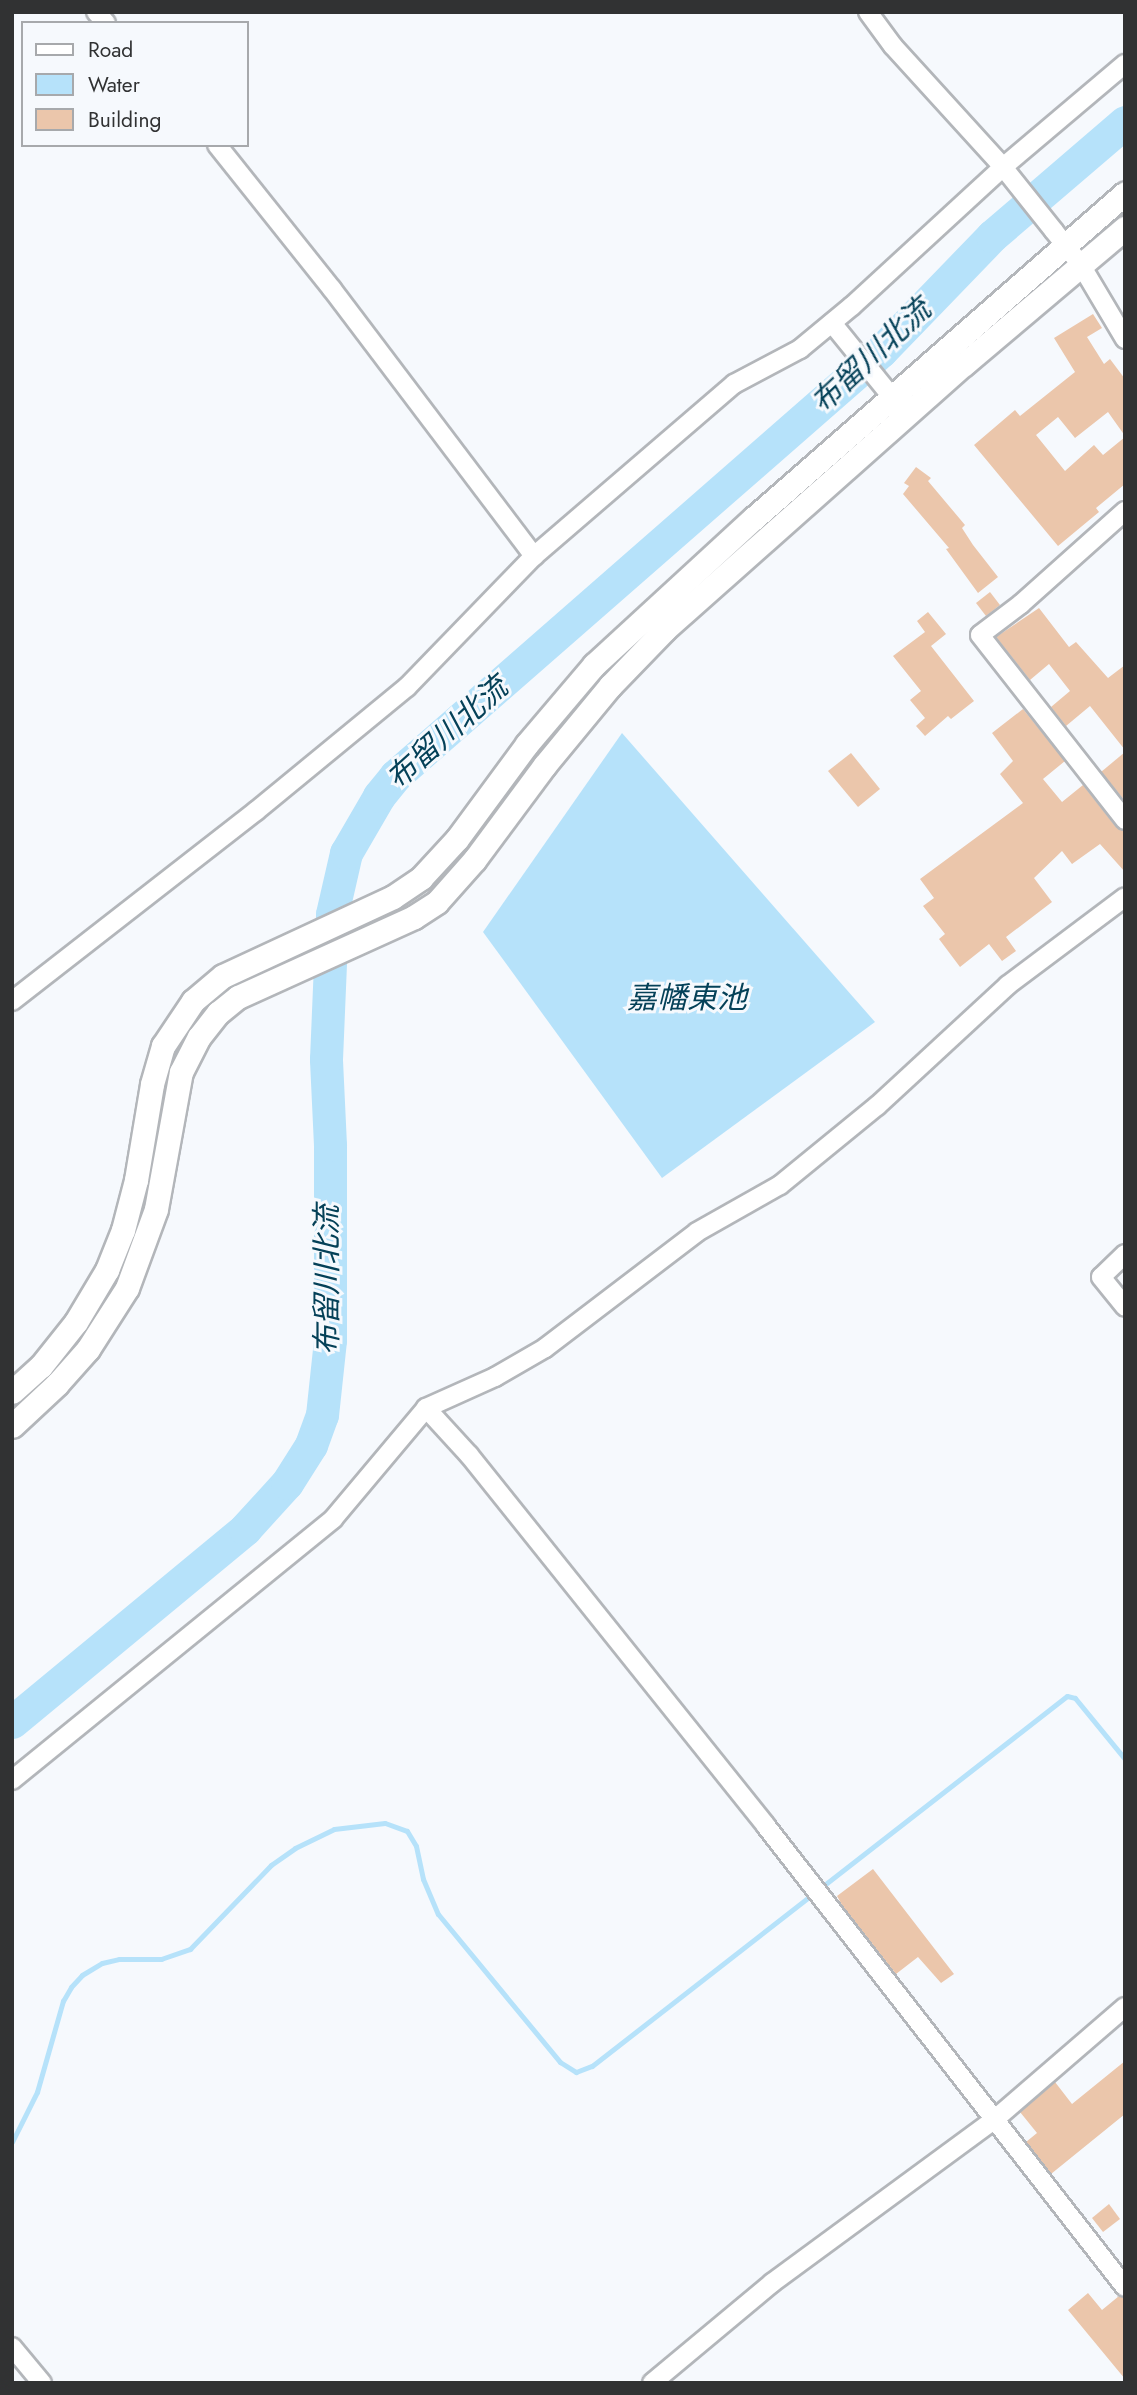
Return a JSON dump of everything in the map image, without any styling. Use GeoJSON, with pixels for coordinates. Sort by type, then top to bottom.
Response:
{"type":"FeatureCollection","features":[{"type":"Feature","properties":{"kind":"street"},"geometry":{"type":"LineString","coordinates":[[868,12],[892,46],[1006,171],[1059,237],[1081,265],[1125,339]]}},
{"type":"Feature","properties":{"kind":"street"},"geometry":{"type":"LineString","coordinates":[[12,1002],[256,811],[407,687],[534,556],[734,384],[800,349],[835,326],[1125,64]]}},
{"type":"Feature","properties":{"kind":"street"},"geometry":{"type":"LineString","coordinates":[[219,147],[332,289],[534,556]]}},
{"type":"Feature","properties":{"kind":"street"},"geometry":{"type":"LineString","coordinates":[[12,1392],[41,1366],[76,1322],[107,1270],[123,1230],[136,1180],[152,1084],[163,1046],[193,1001],[223,976],[282,946],[393,897],[421,878],[457,839],[527,744],[594,665],[887,390],[1059,237],[1125,193]]}},
{"type":"Feature","properties":{"kind":"street"},"geometry":{"type":"LineString","coordinates":[[12,1426],[88,1349],[127,1287],[156,1209],[181,1072],[199,1037],[218,1013],[238,996],[414,918],[437,902],[469,867],[544,766],[619,677],[665,629],[906,415],[1125,228]]}},
{"type":"Feature","properties":{"kind":"street"},"geometry":{"type":"LineString","coordinates":[[835,326],[906,415]]}},
{"type":"Feature","properties":{"kind":"street"},"geometry":{"type":"LineString","coordinates":[[1125,511],[1021,604],[980,635],[1125,820]]}},
{"type":"Feature","properties":{"kind":"street"},"geometry":{"type":"LineString","coordinates":[[12,1780],[332,1519],[426,1408],[495,1377],[545,1348],[696,1232],[780,1185],[877,1106],[1008,985],[1125,897]]}},
{"type":"Feature","properties":{"kind":"street"},"geometry":{"type":"LineString","coordinates":[[1125,1254],[1101,1277],[1125,1307]]}},
{"type":"Feature","properties":{"kind":"street"},"geometry":{"type":"LineString","coordinates":[[426,1408],[469,1455],[766,1826],[1125,2287]]}},
{"type":"Feature","properties":{"kind":"street"},"geometry":{"type":"LineString","coordinates":[[652,2383],[772,2283],[995,2120],[1125,2007]]}},
{"type":"Feature","properties":{"kind":"street"},"geometry":{"type":"LineString","coordinates":[[12,2347],[43,2383]]}},
{"type":"Feature","properties":{"kind":"water","name":"嘉幡東池"},"geometry":{"type":"Polygon","coordinates":[[[622,733],[875,1022],[662,1178],[483,932],[622,733]]]}},
{"type":"Feature","properties":{"kind":"building"},"geometry":{"type":"Polygon","coordinates":[[[1093,314],[1102,328],[1087,337],[1104,364],[1110,359],[1125,379],[1125,436],[1108,412],[1075,438],[1058,417],[1036,435],[1065,471],[1094,445],[1103,455],[1125,437],[1125,484],[1096,508],[1099,512],[1058,546],[974,445],[1015,410],[1020,416],[1075,372],[1054,338],[1093,314]]]}},
{"type":"Feature","properties":{"kind":"building"},"geometry":{"type":"Polygon","coordinates":[[[916,467],[931,478],[928,481],[965,525],[962,528],[998,577],[978,593],[946,549],[949,548],[903,494],[909,486],[904,483],[916,467]]]}},
{"type":"Feature","properties":{"kind":"building"},"geometry":{"type":"Polygon","coordinates":[[[990,592],[1000,605],[986,616],[976,603],[990,592]]]}},
{"type":"Feature","properties":{"kind":"building"},"geometry":{"type":"Polygon","coordinates":[[[1039,608],[1069,647],[1076,642],[1108,678],[1125,665],[1125,750],[1090,706],[1066,726],[1051,707],[1070,691],[1049,664],[1030,680],[996,637],[1039,608]]]}},
{"type":"Feature","properties":{"kind":"building"},"geometry":{"type":"Polygon","coordinates":[[[928,612],[946,634],[931,646],[974,701],[951,719],[948,716],[925,736],[916,726],[925,718],[910,700],[921,691],[893,656],[925,632],[917,621],[928,612]]]}},
{"type":"Feature","properties":{"kind":"building"},"geometry":{"type":"Polygon","coordinates":[[[1023,709],[1065,761],[1043,779],[1062,802],[1083,785],[1116,827],[1125,831],[1125,872],[1100,844],[1072,864],[1062,851],[1034,878],[1052,902],[1006,937],[1016,951],[1002,961],[989,944],[960,967],[939,939],[945,934],[923,906],[934,898],[920,879],[1023,803],[1000,774],[1013,761],[992,733],[1023,709]]]}},
{"type":"Feature","properties":{"kind":"building"},"geometry":{"type":"Polygon","coordinates":[[[1125,752],[1125,801],[1101,772],[1125,752]]]}},
{"type":"Feature","properties":{"kind":"building"},"geometry":{"type":"Polygon","coordinates":[[[851,753],[880,789],[858,807],[828,771],[851,753]]]}},
{"type":"Feature","properties":{"kind":"building"},"geometry":{"type":"Polygon","coordinates":[[[873,1869],[954,1974],[941,1983],[918,1957],[896,1974],[842,1905],[837,1896],[873,1869]]]}},
{"type":"Feature","properties":{"kind":"building"},"geometry":{"type":"Polygon","coordinates":[[[1125,2061],[1125,2114],[1051,2174],[1026,2142],[1037,2133],[1020,2112],[1055,2082],[1072,2104],[1125,2061]]]}},
{"type":"Feature","properties":{"kind":"building"},"geometry":{"type":"Polygon","coordinates":[[[1109,2204],[1120,2219],[1103,2232],[1092,2218],[1109,2204]]]}},
{"type":"Feature","properties":{"kind":"building"},"geometry":{"type":"Polygon","coordinates":[[[1088,2293],[1102,2310],[1119,2296],[1125,2298],[1125,2379],[1068,2310],[1088,2293]]]}},
{"type":"Feature","properties":{"kind":"waterway","name":"布留川北流"},"geometry":{"type":"LineString","coordinates":[[12,1722],[245,1529],[287,1483],[311,1445],[322,1415],[330,1340],[330,1145],[326,1059],[332,914],[346,853],[379,796],[395,776],[881,351],[992,236],[1125,122]]}},
{"type":"Feature","properties":{"kind":"waterway"},"geometry":{"type":"LineString","coordinates":[[12,2142],[37,2092],[63,2001],[82,1975],[102,1963],[119,1959],[161,1959],[190,1949],[271,1865],[295,1848],[334,1829],[385,1823],[407,1831],[416,1846],[423,1879],[438,1914],[560,2062],[576,2072],[592,2066],[1067,1696],[1075,1698],[1125,1759]]}}]}
